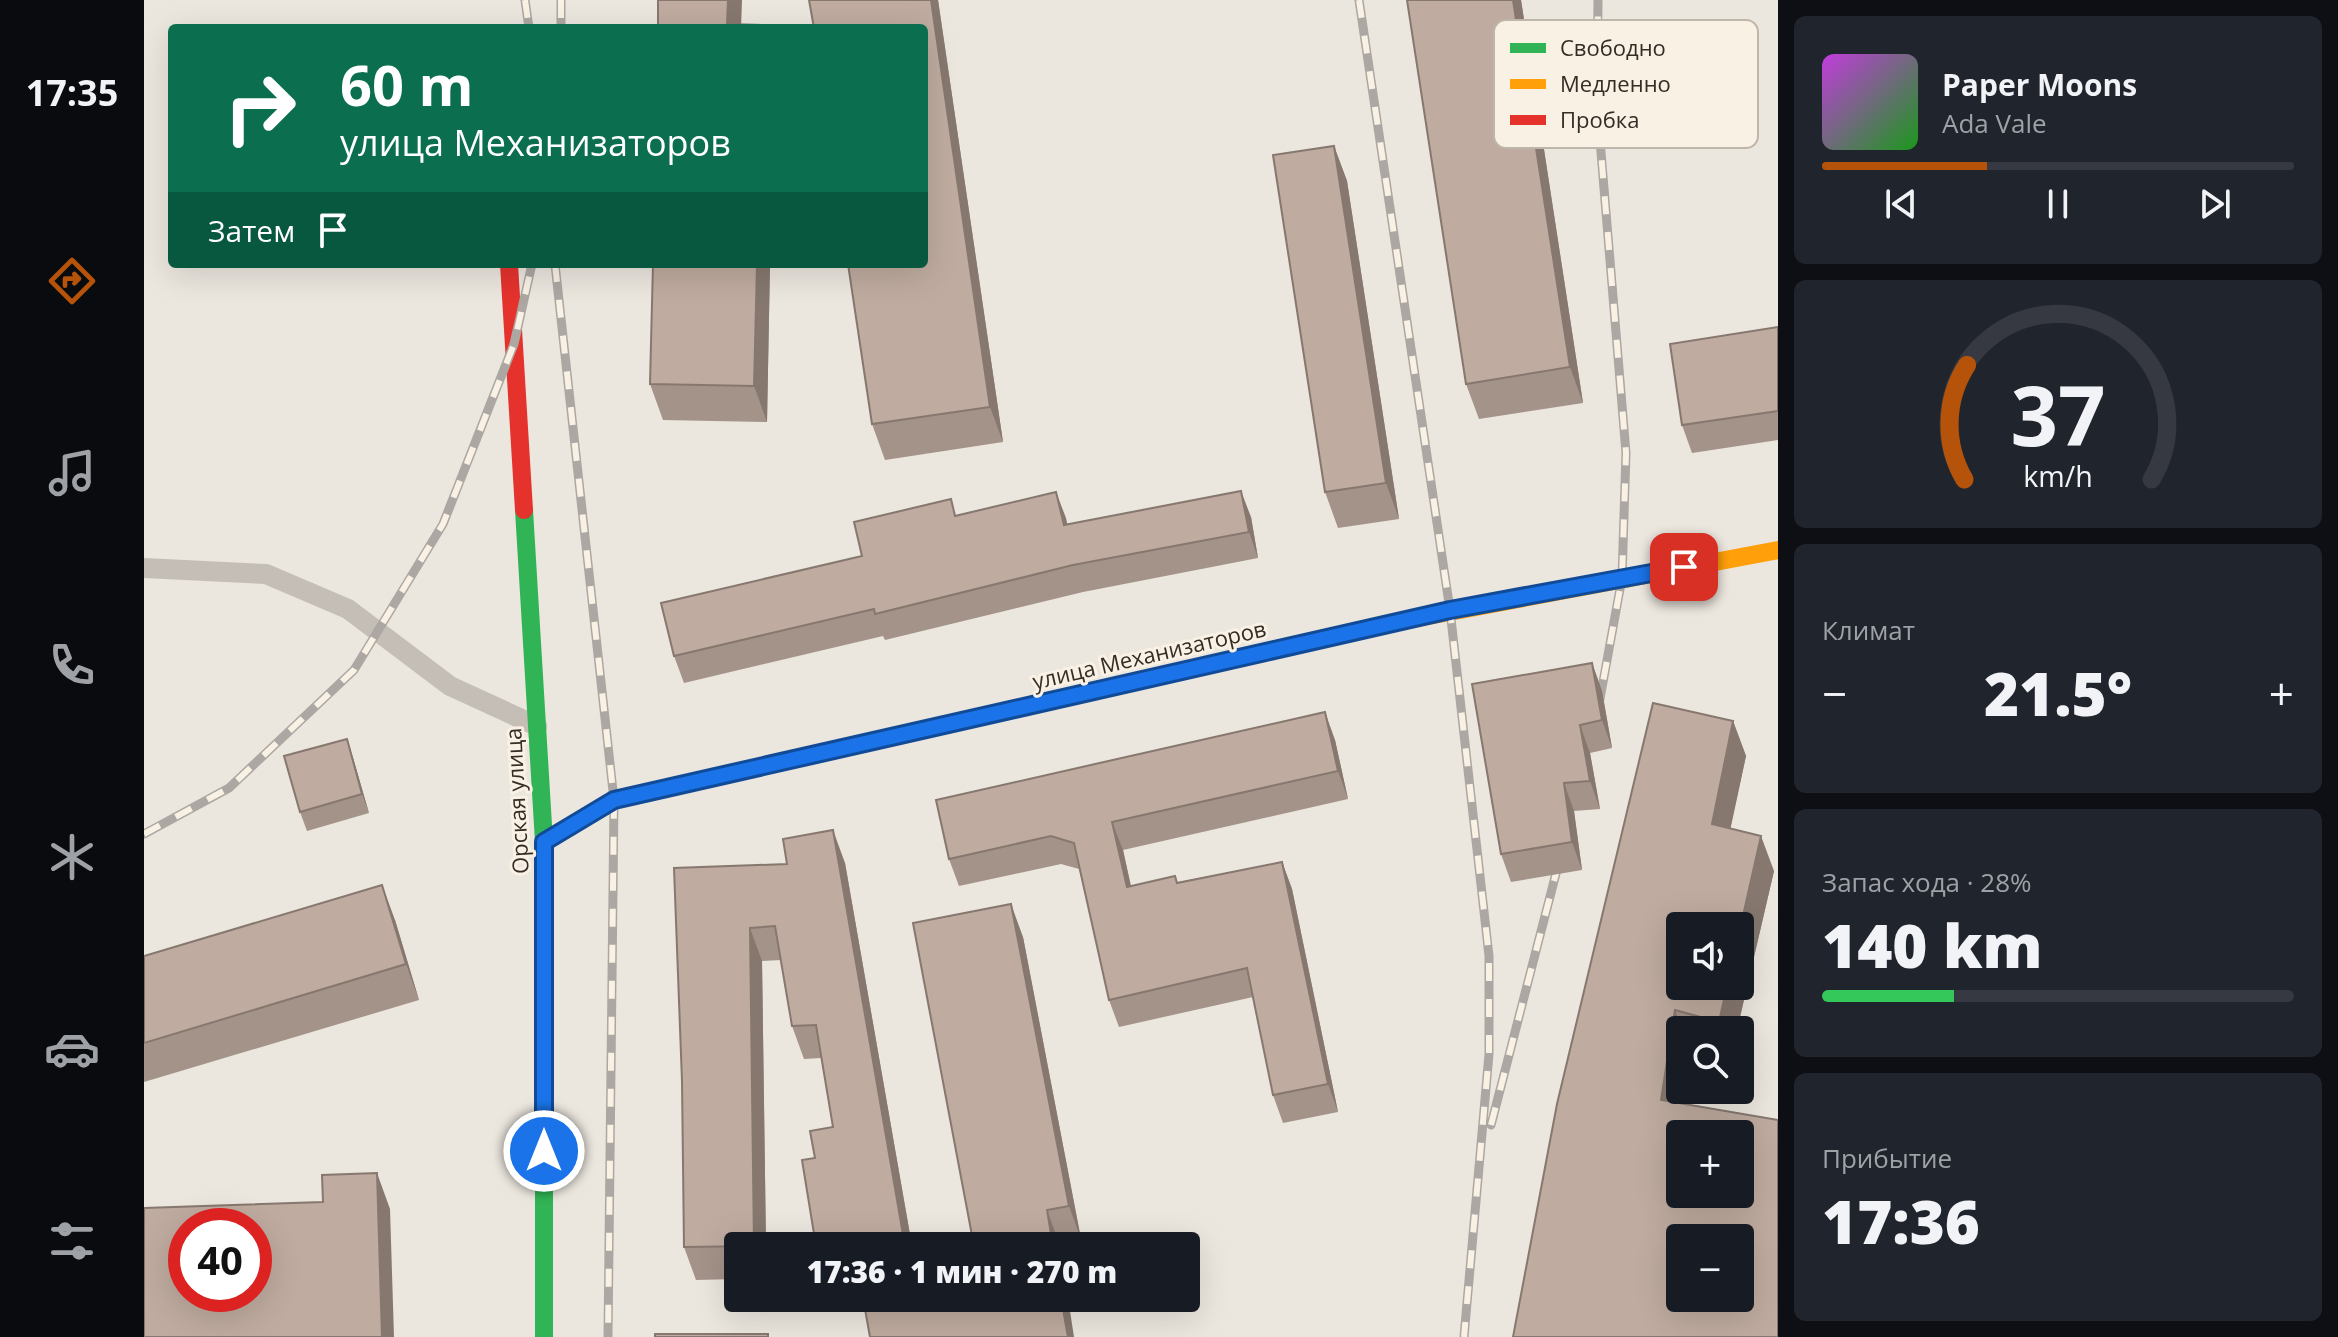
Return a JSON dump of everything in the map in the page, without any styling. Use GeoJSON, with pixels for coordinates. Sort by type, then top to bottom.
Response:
{"type":"FeatureCollection","features":[{"type":"Feature","properties":{"kind":"street","name":"Орская улица"},"geometry":{"type":"LineString","coordinates":[[509,268],[544,842],[544,1337]]}},
{"type":"Feature","properties":{"kind":"street","name":"улица Механизаторов"},"geometry":{"type":"LineString","coordinates":[[544,842],[614,800],[1450,610],[1778,550]]}},
{"type":"Feature","properties":{"kind":"lane"},"geometry":{"type":"LineString","coordinates":[[144,568],[266,574],[348,609],[450,686],[537,726]]}},
{"type":"Feature","properties":{"kind":"building"},"geometry":{"type":"Polygon","coordinates":[[[658,0],[728,0],[727,24],[658,24],[658,0]]]}},
{"type":"Feature","properties":{"kind":"building"},"geometry":{"type":"Polygon","coordinates":[[[809,0],[931,0],[990,407],[872,424],[849,268],[928,268],[928,24],[813,24],[809,0]]]}},
{"type":"Feature","properties":{"kind":"building"},"geometry":{"type":"Polygon","coordinates":[[[1407,0],[1513,0],[1516,20],[1494,20],[1494,148],[1536,148],[1570,367],[1466,384],[1407,0]]]}},
{"type":"Feature","properties":{"kind":"building"},"geometry":{"type":"Polygon","coordinates":[[[1334,146],[1386,483],[1325,492],[1273,155],[1334,146]]]}},
{"type":"Feature","properties":{"kind":"building"},"geometry":{"type":"Polygon","coordinates":[[[653,268],[757,268],[754,386],[650,384],[653,268]]]}},
{"type":"Feature","properties":{"kind":"building"},"geometry":{"type":"Polygon","coordinates":[[[1778,327],[1778,411],[1682,425],[1670,344],[1778,327]]]}},
{"type":"Feature","properties":{"kind":"building"},"geometry":{"type":"Polygon","coordinates":[[[1241,491],[1249,532],[1073,565],[875,614],[874,609],[674,656],[661,603],[862,556],[854,522],[951,499],[955,516],[1056,492],[1064,525],[1241,491]]]}},
{"type":"Feature","properties":{"kind":"building"},"geometry":{"type":"Polygon","coordinates":[[[1592,663],[1602,720],[1580,725],[1590,781],[1564,783],[1572,842],[1501,854],[1472,684],[1592,663]]]}},
{"type":"Feature","properties":{"kind":"building"},"geometry":{"type":"Polygon","coordinates":[[[1653,703],[1733,721],[1712,824],[1761,836],[1744,912],[1666,912],[1666,1000],[1724,1000],[1720,1016],[1697,1016],[1675,1010],[1674,1016],[1666,1016],[1666,1068],[1661,1100],[1666,1101],[1666,1104],[1684,1104],[1778,1120],[1778,1337],[1513,1337],[1557,1104],[1653,703]]]}},
{"type":"Feature","properties":{"kind":"building"},"geometry":{"type":"Polygon","coordinates":[[[1325,712],[1338,771],[1112,822],[1127,887],[1175,876],[1177,883],[1282,862],[1328,1084],[1273,1095],[1247,968],[1109,1000],[1074,843],[1051,836],[949,859],[936,800],[1325,712]]]}},
{"type":"Feature","properties":{"kind":"building"},"geometry":{"type":"Polygon","coordinates":[[[347,739],[362,794],[300,812],[284,756],[347,739]]]}},
{"type":"Feature","properties":{"kind":"building"},"geometry":{"type":"Polygon","coordinates":[[[833,830],[903,1232],[814,1232],[802,1160],[815,1158],[810,1131],[833,1127],[816,1025],[792,1026],[775,926],[750,928],[754,1232],[724,1232],[724,1246],[684,1247],[674,868],[787,864],[783,839],[833,830]]]}},
{"type":"Feature","properties":{"kind":"building"},"geometry":{"type":"Polygon","coordinates":[[[382,885],[406,964],[144,1043],[144,956],[382,885]]]}},
{"type":"Feature","properties":{"kind":"building"},"geometry":{"type":"Polygon","coordinates":[[[1011,904],[1069,1206],[1047,1210],[1051,1232],[971,1232],[913,923],[1011,904]]]}},
{"type":"Feature","properties":{"kind":"building"},"geometry":{"type":"Polygon","coordinates":[[[377,1173],[382,1337],[144,1337],[144,1208],[323,1202],[322,1175],[377,1173]]]}},
{"type":"Feature","properties":{"kind":"building"},"geometry":{"type":"Polygon","coordinates":[[[866,1312],[1064,1312],[1068,1337],[870,1337],[866,1312]]]}},
{"type":"Feature","properties":{"kind":"building"},"geometry":{"type":"Polygon","coordinates":[[[655,1334],[768,1334],[768,1337],[655,1337],[655,1334]]]}},
{"type":"Feature","properties":{"kind":"railway"},"geometry":{"type":"LineString","coordinates":[[525,0],[528,24]]}},
{"type":"Feature","properties":{"kind":"railway"},"geometry":{"type":"LineString","coordinates":[[561,0],[561,24]]}},
{"type":"Feature","properties":{"kind":"railway"},"geometry":{"type":"LineString","coordinates":[[1359,0],[1450,610],[1489,956],[1489,1054],[1464,1337]]}},
{"type":"Feature","properties":{"kind":"railway"},"geometry":{"type":"LineString","coordinates":[[1598,0],[1598,20]]}},
{"type":"Feature","properties":{"kind":"railway"},"geometry":{"type":"LineString","coordinates":[[1597,715],[1622,578],[1626,453],[1601,148]]}},
{"type":"Feature","properties":{"kind":"railway"},"geometry":{"type":"LineString","coordinates":[[144,834],[229,788],[354,670],[443,524],[514,344],[531,268]]}},
{"type":"Feature","properties":{"kind":"railway"},"geometry":{"type":"LineString","coordinates":[[555,268],[614,800],[608,1337]]}},
{"type":"Feature","properties":{"kind":"railway"},"geometry":{"type":"LineString","coordinates":[[1491,1125],[1561,854]]}},
{"type":"Feature","properties":{"kind":"traffic: fast"},"geometry":{"type":"LineString","coordinates":[[524,510],[544,842],[544,1337]]}},
{"type":"Feature","properties":{"kind":"traffic: fast"},"geometry":{"type":"LineString","coordinates":[[544,842],[614,800],[1391,623]]}},
{"type":"Feature","properties":{"kind":"traffic: slow"},"geometry":{"type":"LineString","coordinates":[[1391,623],[1778,550]]}},
{"type":"Feature","properties":{"kind":"traffic: jam"},"geometry":{"type":"LineString","coordinates":[[509,268],[524,510]]}},
{"type":"Feature","properties":{"kind":"route"},"geometry":{"type":"LineString","coordinates":[[544,1151],[544,842],[614,800],[1450,610],[1684,567]]}}]}
